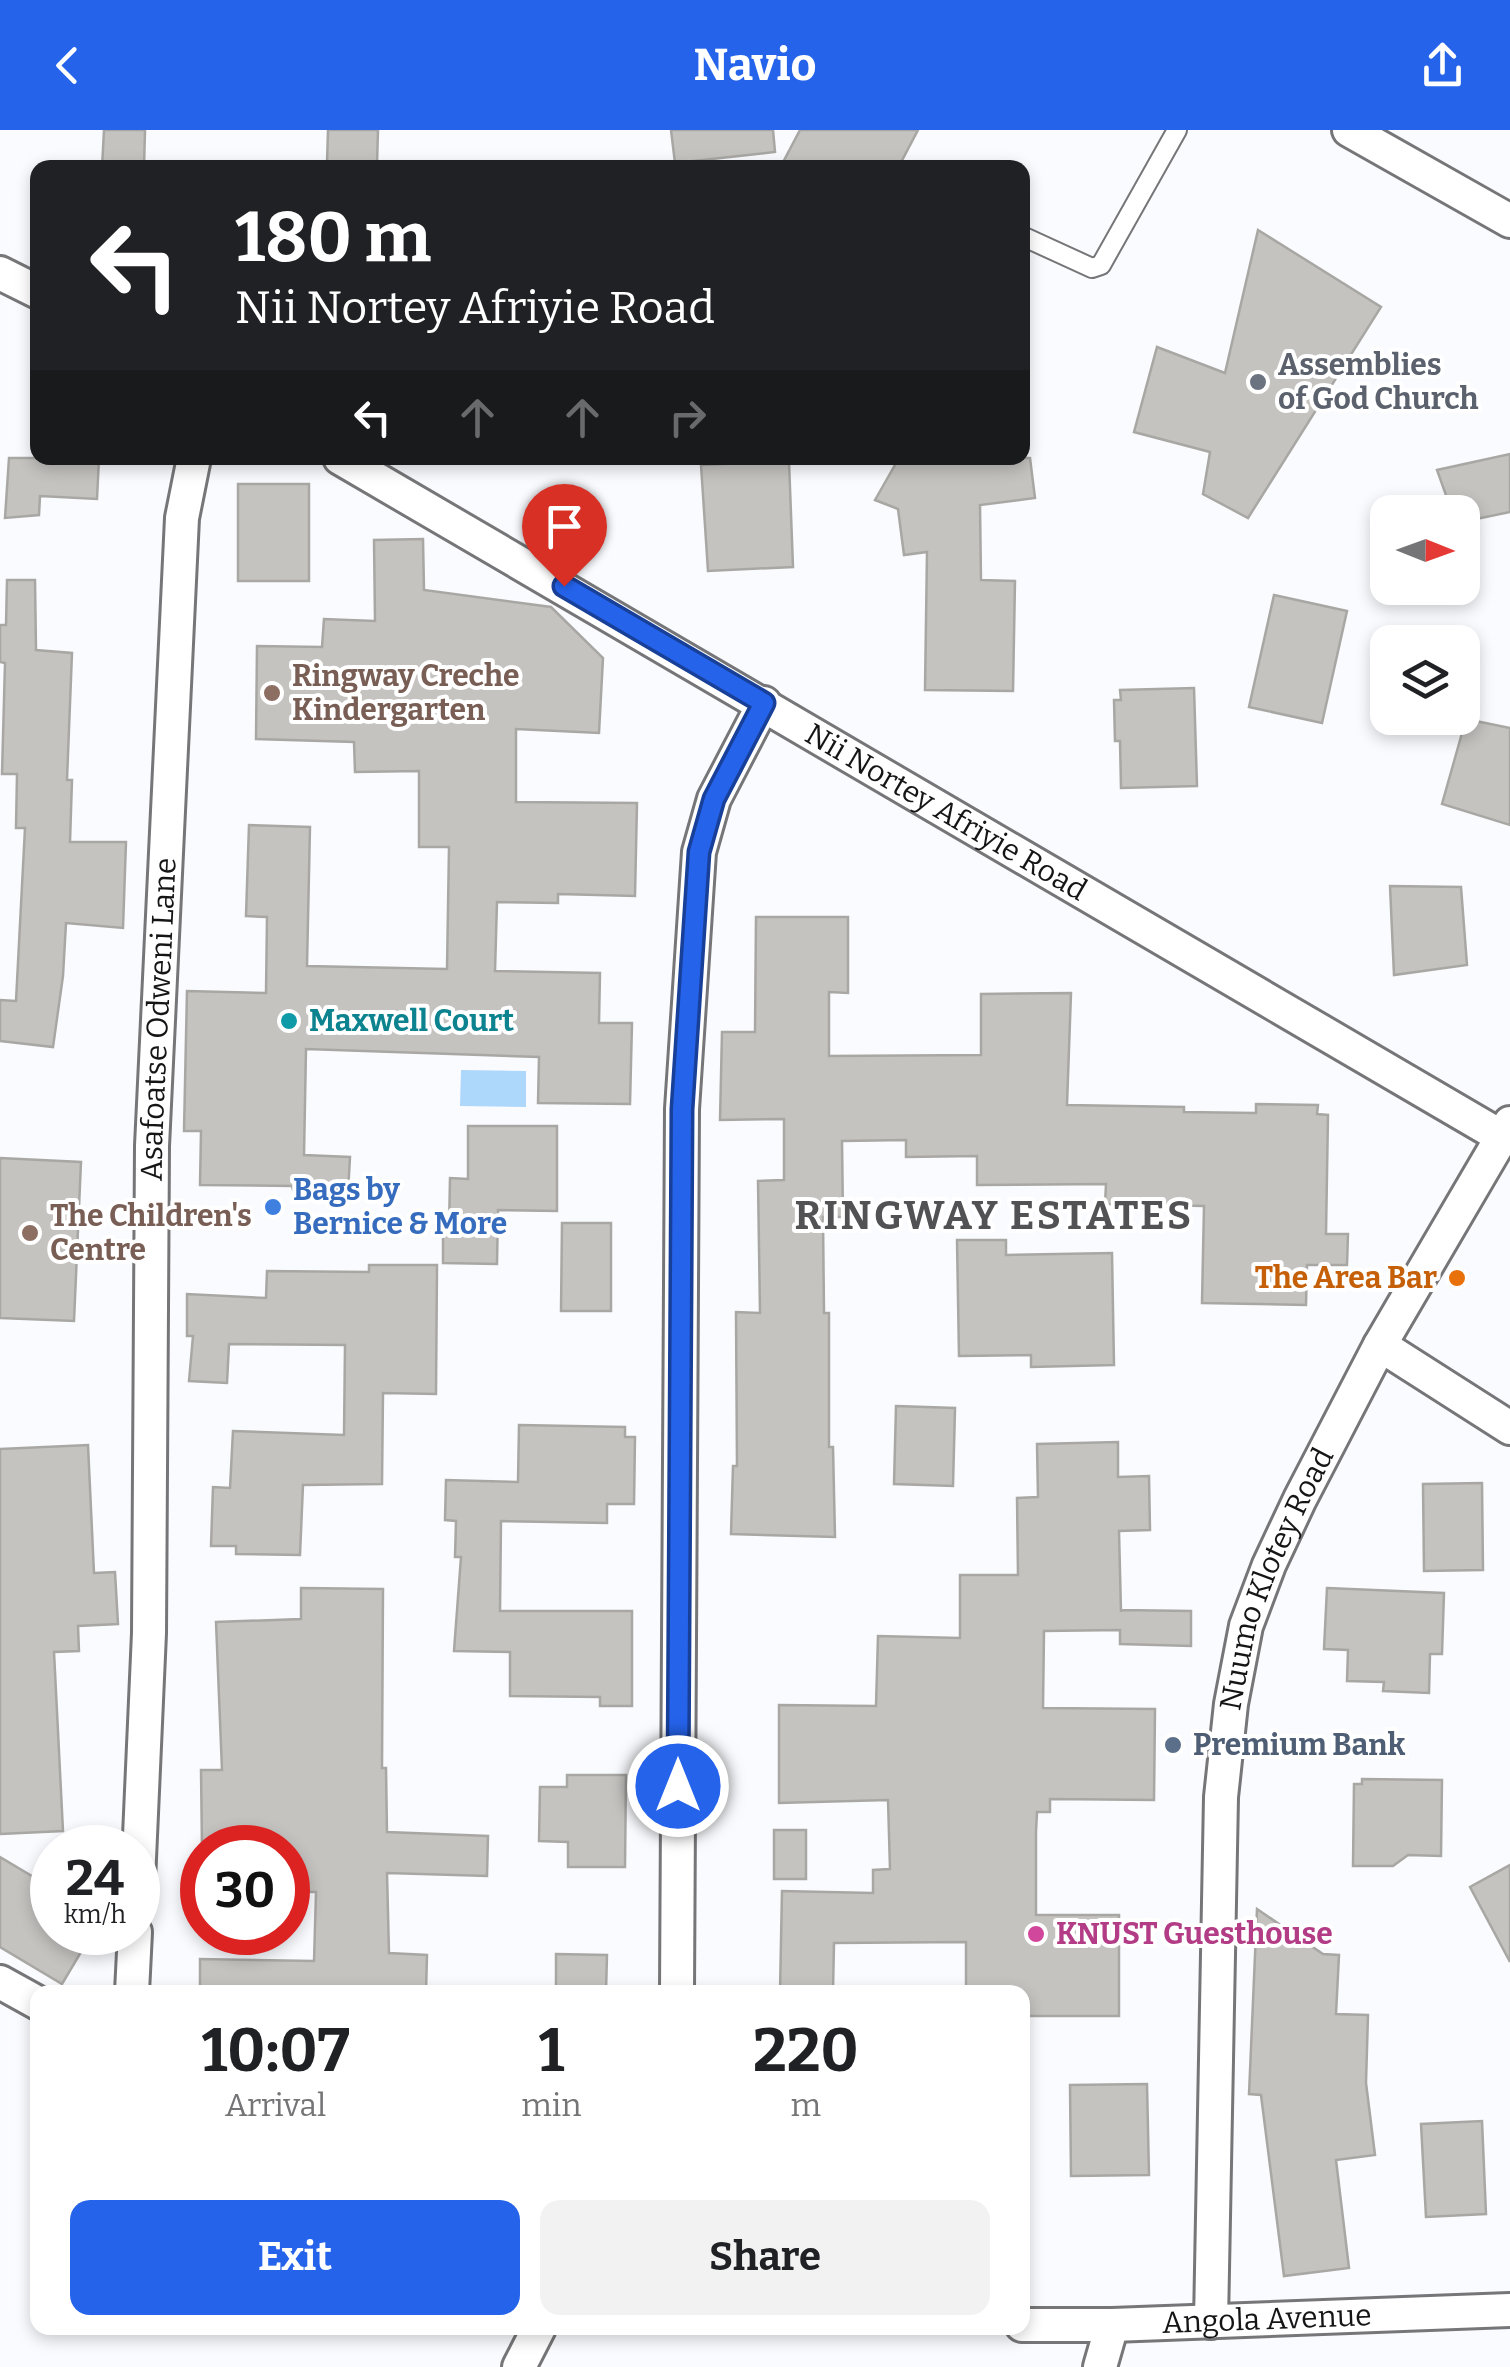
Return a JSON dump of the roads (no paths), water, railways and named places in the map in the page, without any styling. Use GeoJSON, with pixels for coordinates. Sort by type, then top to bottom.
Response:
{"type":"FeatureCollection","features":[{"type":"Feature","properties":{"kind":"street"},"geometry":{"type":"LineString","coordinates":[[1349,130],[1510,220]]}},
{"type":"Feature","properties":{"kind":"street"},"geometry":{"type":"LineString","coordinates":[[0,273],[30,288]]}},
{"type":"Feature","properties":{"kind":"street","name":"Asafoatse Odweni Lane"},"geometry":{"type":"LineString","coordinates":[[140,1825],[149,1633],[152,1146],[182,518],[193,465]]}},
{"type":"Feature","properties":{"kind":"street","name":"Nii Nortey Afriyie Road"},"geometry":{"type":"LineString","coordinates":[[352,465],[1084,894],[1506,1130]]}},
{"type":"Feature","properties":{"kind":"street"},"geometry":{"type":"LineString","coordinates":[[678,1985],[682,1109],[695,911],[699,852],[714,799],[764,703]]}},
{"type":"Feature","properties":{"kind":"street","name":"Nuumo Klotey Road"},"geometry":{"type":"LineString","coordinates":[[1211,2322],[1221,1797],[1231,1704],[1246,1626],[1269,1566],[1380,1346],[1506,1130]]}},
{"type":"Feature","properties":{"kind":"street"},"geometry":{"type":"LineString","coordinates":[[1380,1346],[1510,1428]]}},
{"type":"Feature","properties":{"kind":"street"},"geometry":{"type":"LineString","coordinates":[[132,1985],[134,1955]]}},
{"type":"Feature","properties":{"kind":"street"},"geometry":{"type":"LineString","coordinates":[[0,1982],[30,1999]]}},
{"type":"Feature","properties":{"kind":"street","name":"Angola Avenue"},"geometry":{"type":"LineString","coordinates":[[1030,2324],[1112,2325],[1510,2310]]}},
{"type":"Feature","properties":{"kind":"street"},"geometry":{"type":"LineString","coordinates":[[1100,2367],[1112,2325]]}},
{"type":"Feature","properties":{"kind":"street"},"geometry":{"type":"LineString","coordinates":[[519,2367],[535,2335]]}},
{"type":"Feature","properties":{"kind":"lane"},"geometry":{"type":"LineString","coordinates":[[1030,240],[1092,268],[1101,265],[1178,130]]}},
{"type":"Feature","properties":{"kind":"water"},"geometry":{"type":"Polygon","coordinates":[[[461,1070],[526,1071],[526,1107],[460,1106],[461,1070]]]}},
{"type":"Feature","properties":{"kind":"place","name":"Assemblies of God Church"},"geometry":{"type":"Point","coordinates":[1258,382]}},
{"type":"Feature","properties":{"kind":"place","name":"Ringway Creche Kindergarten"},"geometry":{"type":"Point","coordinates":[272,693]}},
{"type":"Feature","properties":{"kind":"place","name":"Maxwell Court"},"geometry":{"type":"Point","coordinates":[289,1021]}},
{"type":"Feature","properties":{"kind":"place","name":"Bags by Bernice & More"},"geometry":{"type":"Point","coordinates":[273,1207]}},
{"type":"Feature","properties":{"kind":"place","name":"The Children's Centre"},"geometry":{"type":"Point","coordinates":[30,1233]}},
{"type":"Feature","properties":{"kind":"place","name":"The Area Bar"},"geometry":{"type":"Point","coordinates":[1457,1278]}},
{"type":"Feature","properties":{"kind":"place","name":"Premium Bank"},"geometry":{"type":"Point","coordinates":[1173,1745]}},
{"type":"Feature","properties":{"kind":"place","name":"KNUST Guesthouse"},"geometry":{"type":"Point","coordinates":[1036,1934]}},
{"type":"Feature","properties":{"kind":"district","name":"RINGWAY ESTATES"},"geometry":{"type":"Point","coordinates":[994,1216]}}]}
